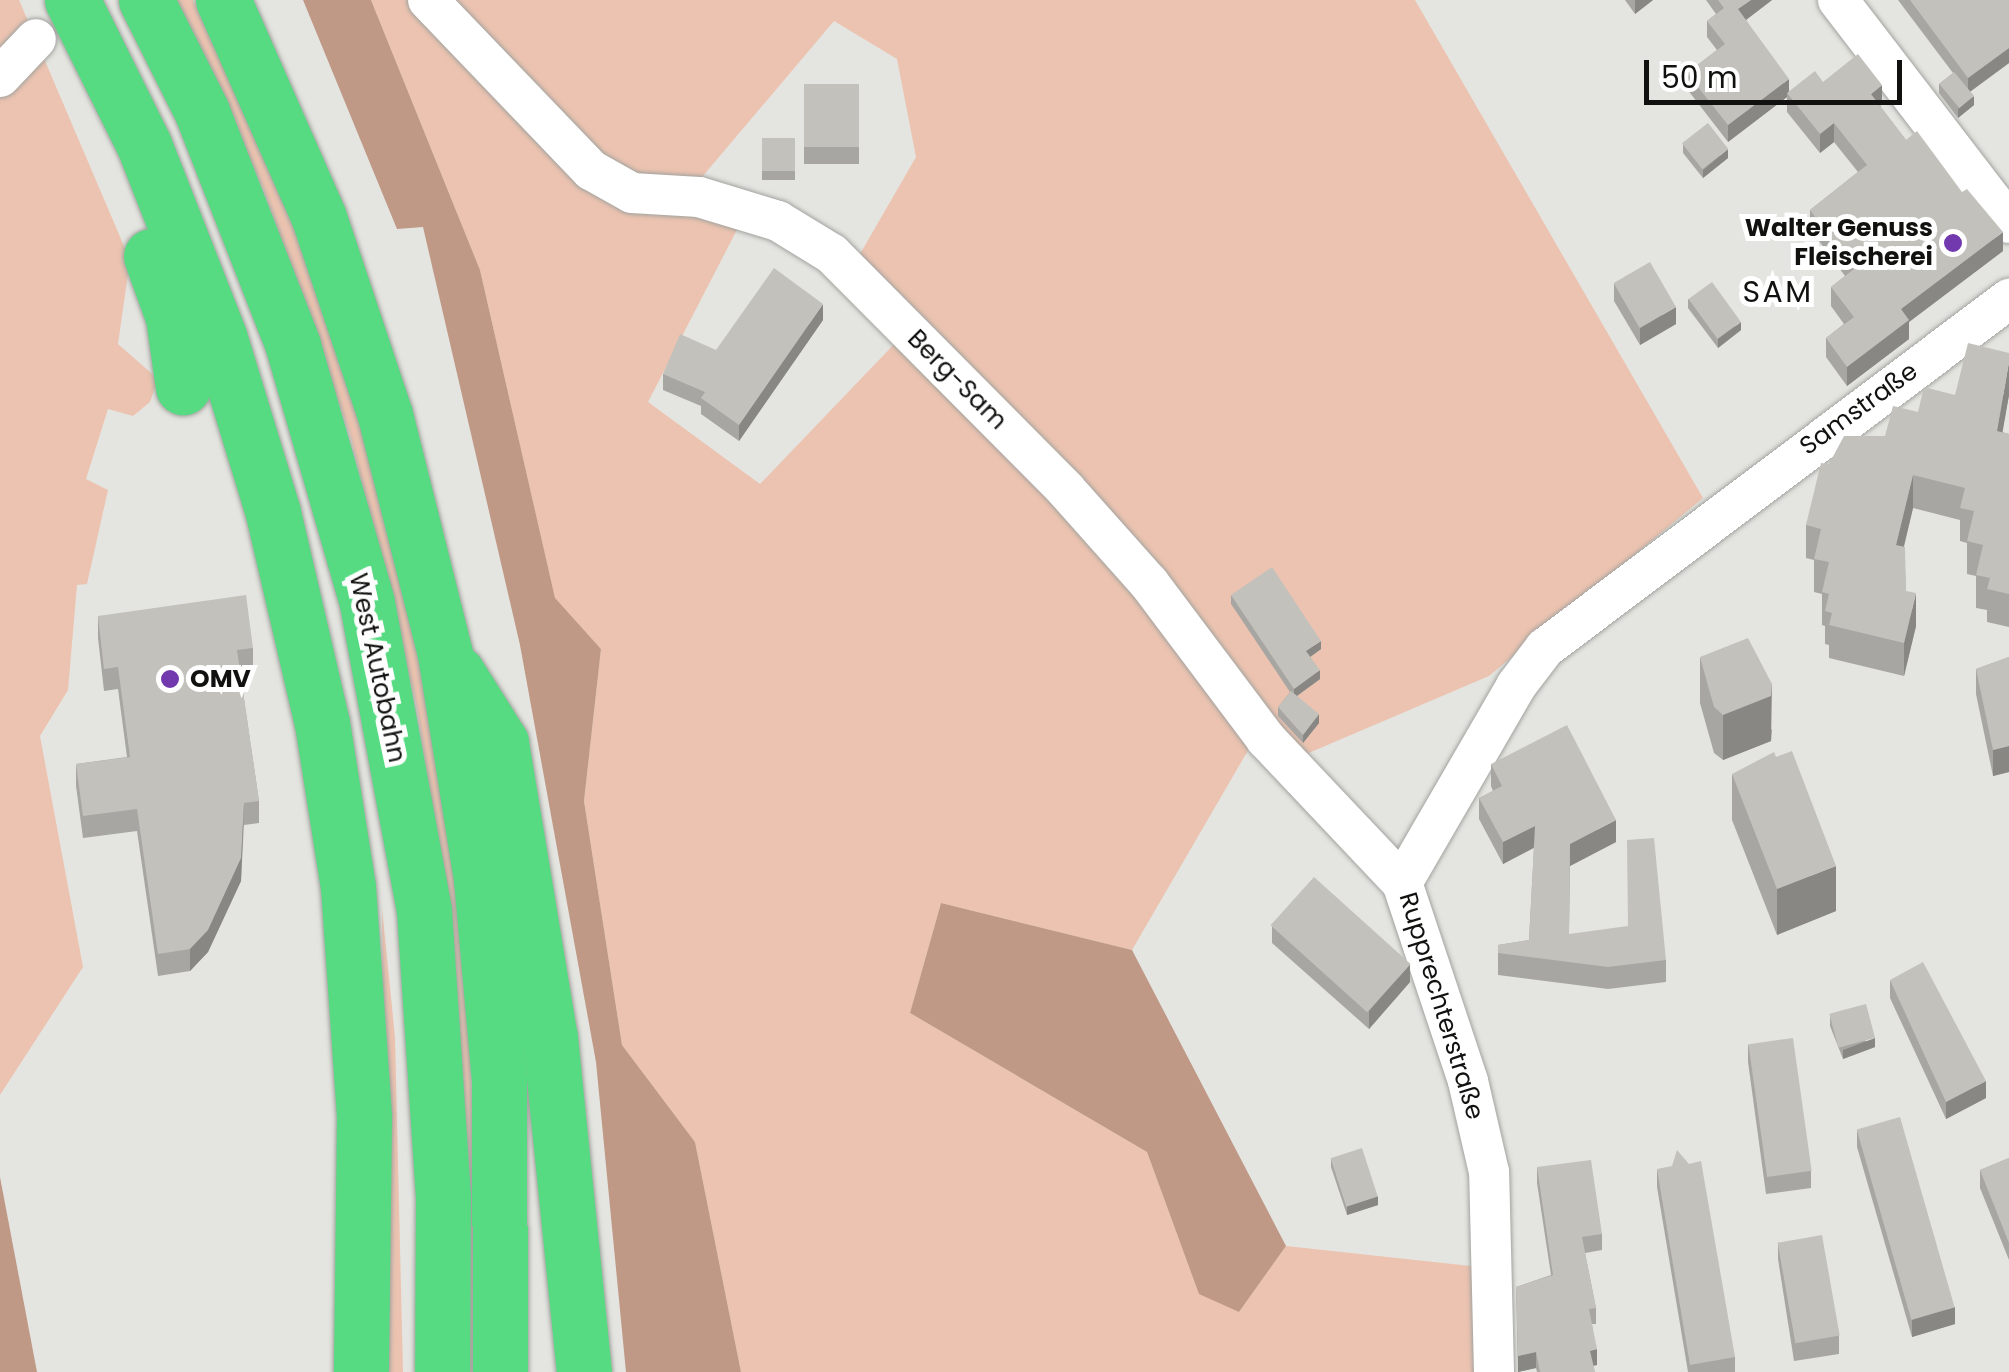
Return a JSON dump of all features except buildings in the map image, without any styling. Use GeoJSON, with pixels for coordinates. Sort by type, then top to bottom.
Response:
{"type":"FeatureCollection","features":[{"type":"Feature","properties":{"kind":"highway"},"geometry":{"type":"LineString","coordinates":[[72,0],[144,145],[219,336],[273,513],[322,723],[348,887],[364,1118],[361,1372]]}},
{"type":"Feature","properties":{"kind":"highway","name":"West Autobahn"},"geometry":{"type":"LineString","coordinates":[[146,0],[202,112],[293,346],[367,602],[424,911],[443,1196],[442,1372]]}},
{"type":"Feature","properties":{"kind":"highway"},"geometry":{"type":"LineString","coordinates":[[223,0],[319,218],[386,415],[444,654],[482,879],[499,1078],[500,1372]]}},
{"type":"Feature","properties":{"kind":"highway"},"geometry":{"type":"LineString","coordinates":[[98,56],[114,155],[173,316],[182,388]]}},
{"type":"Feature","properties":{"kind":"highway"},"geometry":{"type":"LineString","coordinates":[[444,654],[501,742],[550,1038],[584,1372]]}},
{"type":"Feature","properties":{"kind":"street","name":"Berg-Sam"},"geometry":{"type":"LineString","coordinates":[[428,0],[591,170],[632,193],[699,198],[778,221],[832,254],[1066,490],[1149,583],[1266,739],[1402,883]]}},
{"type":"Feature","properties":{"kind":"street"},"geometry":{"type":"LineString","coordinates":[[1838,0],[2009,223]]}},
{"type":"Feature","properties":{"kind":"street"},"geometry":{"type":"LineString","coordinates":[[0,78],[36,39]]}},
{"type":"Feature","properties":{"kind":"street","name":"Samstraße"},"geometry":{"type":"LineString","coordinates":[[1708,519],[2009,299]]}},
{"type":"Feature","properties":{"kind":"street","name":"Rupprechterstraße"},"geometry":{"type":"LineString","coordinates":[[1494,1372],[1489,1172],[1468,1081],[1402,883],[1516,686],[1545,648],[1708,519]]}},
{"type":"Feature","properties":{"kind":"shaded area"},"geometry":{"type":"Polygon","coordinates":[[[0,0],[19,0],[130,260],[118,344],[158,379],[150,402],[133,416],[108,409],[86,479],[108,490],[87,584],[77,585],[68,690],[40,736],[83,967],[0,1095],[0,0]]]}},
{"type":"Feature","properties":{"kind":"shaded area"},"geometry":{"type":"Polygon","coordinates":[[[175,0],[193,0],[279,173],[363,428],[429,704],[465,957],[479,1250],[478,1372],[470,1372],[455,959],[417,707],[350,434],[264,190],[175,0]]]}},
{"type":"Feature","properties":{"kind":"shaded area"},"geometry":{"type":"Polygon","coordinates":[[[303,0],[371,0],[480,270],[555,598],[601,649],[584,801],[622,1045],[695,1142],[741,1372],[626,1372],[596,1062],[520,645],[423,227],[397,229],[303,0]]]}},
{"type":"Feature","properties":{"kind":"shaded area"},"geometry":{"type":"Polygon","coordinates":[[[371,0],[1415,0],[1703,498],[1489,676],[1304,755],[1250,747],[1132,950],[941,903],[910,1013],[1147,1152],[1199,1293],[1239,1312],[1286,1246],[1480,1267],[1479,1372],[741,1372],[695,1142],[622,1045],[584,801],[601,649],[555,599],[480,270],[371,0]],[[834,21],[697,183],[741,222],[648,402],[760,484],[900,338],[856,261],[916,157],[897,59],[834,21]]]}},
{"type":"Feature","properties":{"kind":"shaded area"},"geometry":{"type":"Polygon","coordinates":[[[941,903],[1132,950],[1286,1246],[1239,1312],[1199,1294],[1147,1152],[910,1013],[941,903]]]}},
{"type":"Feature","properties":{"kind":"shaded area"},"geometry":{"type":"Polygon","coordinates":[[[382,908],[395,1037],[403,1372],[386,1372],[382,908]]]}},
{"type":"Feature","properties":{"kind":"shaded area"},"geometry":{"type":"Polygon","coordinates":[[[0,1177],[37,1372],[0,1372],[0,1177]]]}},
{"type":"Feature","properties":{"kind":"place","name":"Walter Genuss Fleischerei"},"geometry":{"type":"Point","coordinates":[1953,243]}},
{"type":"Feature","properties":{"kind":"place","name":"OMV"},"geometry":{"type":"Point","coordinates":[170,679]}},
{"type":"Feature","properties":{"kind":"district","name":"SAM"},"geometry":{"type":"Point","coordinates":[1778,292]}}]}
